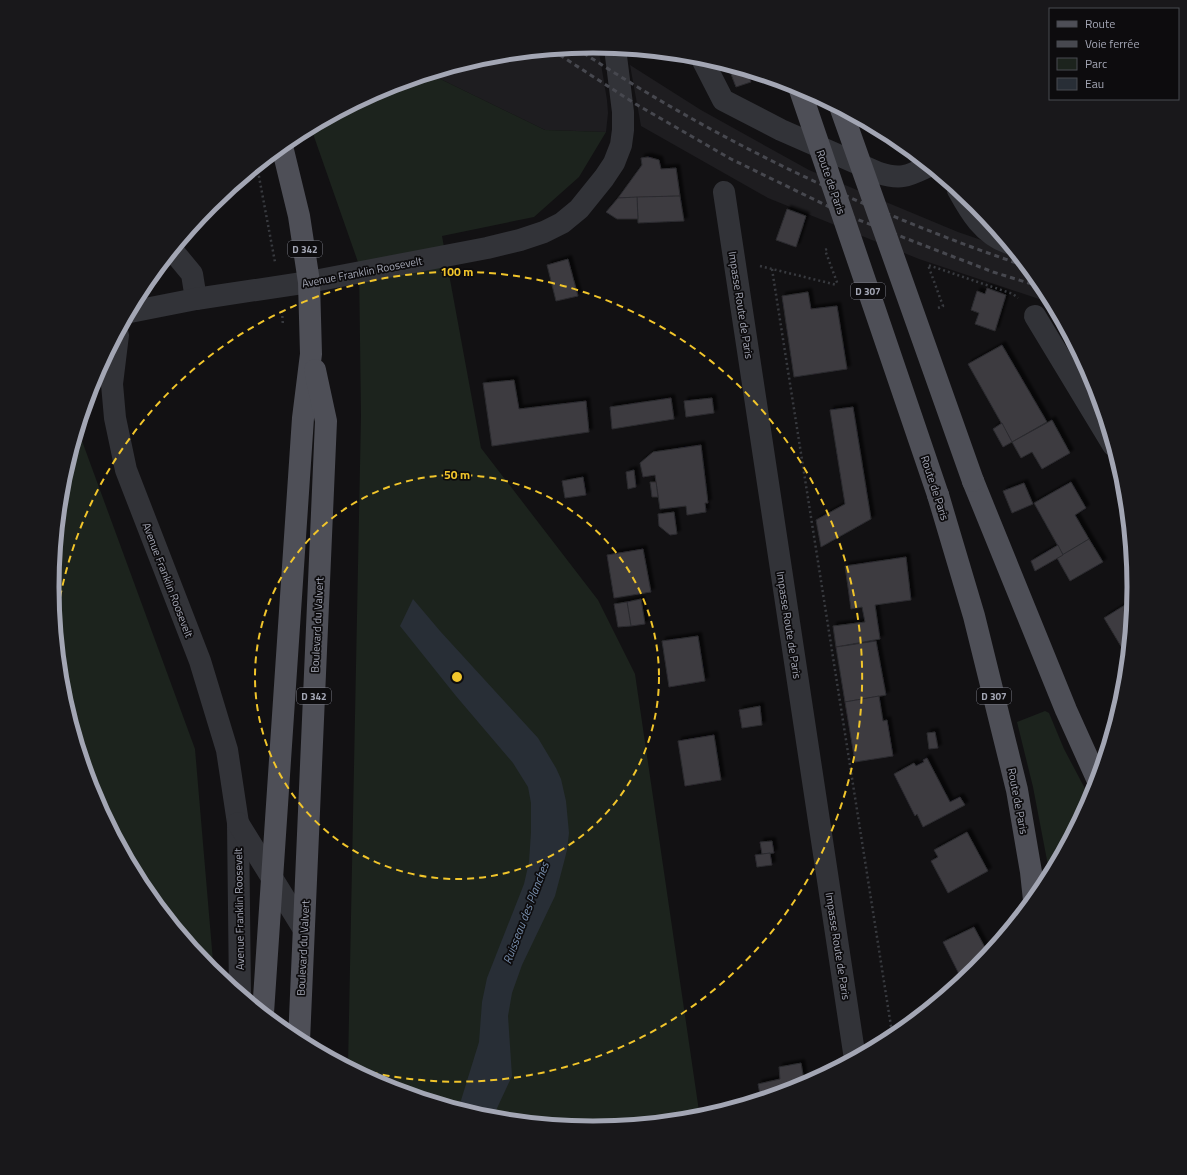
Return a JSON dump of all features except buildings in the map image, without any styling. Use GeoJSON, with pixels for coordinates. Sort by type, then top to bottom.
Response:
{"type":"FeatureCollection","features":[{"type":"Feature","properties":{"kind":"main road","name":"Route de Paris"},"geometry":{"type":"LineString","coordinates":[[802,96],[938,495],[974,616],[1017,790],[1033,891]]}},
{"type":"Feature","properties":{"kind":"main road"},"geometry":{"type":"LineString","coordinates":[[843,115],[973,481],[1066,710],[1094,773]]}},
{"type":"Feature","properties":{"kind":"main road","name":"Boulevard du Valvert"},"geometry":{"type":"LineString","coordinates":[[263,1008],[303,418],[311,354],[309,282],[299,216],[284,152]]}},
{"type":"Feature","properties":{"kind":"main road","name":"Boulevard du Valvert"},"geometry":{"type":"LineString","coordinates":[[298,1033],[326,421],[311,354]]}},
{"type":"Feature","properties":{"kind":"street","name":"Avenue Franklin Roosevelt"},"geometry":{"type":"LineString","coordinates":[[137,311],[196,299],[309,282],[487,248],[520,240],[544,232],[562,223],[579,209],[604,178],[614,163],[621,145],[623,112],[615,54]]}},
{"type":"Feature","properties":{"kind":"street"},"geometry":{"type":"LineString","coordinates":[[705,65],[723,100],[781,130],[878,173],[893,178],[910,175],[925,168]]}},
{"type":"Feature","properties":{"kind":"street","name":"Impasse Route de Paris"},"geometry":{"type":"LineString","coordinates":[[724,192],[854,1054]]}},
{"type":"Feature","properties":{"kind":"street"},"geometry":{"type":"LineString","coordinates":[[973,212],[983,228],[997,237]]}},
{"type":"Feature","properties":{"kind":"street"},"geometry":{"type":"LineString","coordinates":[[176,254],[192,274],[196,299]]}},
{"type":"Feature","properties":{"kind":"street"},"geometry":{"type":"LineString","coordinates":[[145,297],[157,307]]}},
{"type":"Feature","properties":{"kind":"street"},"geometry":{"type":"LineString","coordinates":[[1035,316],[1105,431]]}},
{"type":"Feature","properties":{"kind":"street","name":"Avenue Franklin Roosevelt"},"geometry":{"type":"LineString","coordinates":[[117,346],[112,384],[114,418],[126,470],[200,661],[227,750],[238,823],[240,988]]}},
{"type":"Feature","properties":{"kind":"street","name":"Avenue Franklin Roosevelt"},"geometry":{"type":"LineString","coordinates":[[238,823],[303,928]]}},
{"type":"Feature","properties":{"kind":"path"},"geometry":{"type":"LineString","coordinates":[[258,171],[280,287]]}},
{"type":"Feature","properties":{"kind":"path"},"geometry":{"type":"LineString","coordinates":[[734,260],[838,285]]}},
{"type":"Feature","properties":{"kind":"path"},"geometry":{"type":"LineString","coordinates":[[938,308],[943,306],[928,265],[1013,294],[1035,316]]}},
{"type":"Feature","properties":{"kind":"path"},"geometry":{"type":"LineString","coordinates":[[772,269],[892,1031]]}},
{"type":"Feature","properties":{"kind":"shaded area"},"geometry":{"type":"Polygon","coordinates":[[[599,53],[607,100],[608,113],[606,132],[545,130],[436,77],[489,63],[559,54],[599,53]]]}},
{"type":"Feature","properties":{"kind":"shaded area"},"geometry":{"type":"Polygon","coordinates":[[[630,65],[701,110],[809,170],[958,232],[1007,249],[1018,262],[1044,301],[919,259],[768,198],[641,126],[630,65]]]}},
{"type":"Feature","properties":{"kind":"green space"},"geometry":{"type":"Polygon","coordinates":[[[436,77],[545,130],[606,132],[579,177],[534,217],[442,236],[481,448],[598,600],[635,674],[699,1112],[628,1121],[559,1121],[524,1117],[489,1112],[422,1094],[348,1062],[361,416],[359,265],[313,133],[357,108],[389,94],[436,77]]]}},
{"type":"Feature","properties":{"kind":"green space"},"geometry":{"type":"Polygon","coordinates":[[[81,437],[195,749],[213,962],[169,913],[131,855],[114,824],[100,792],[87,759],[77,726],[69,692],[64,657],[60,622],[59,588],[60,553],[69,483],[81,437]]]}},
{"type":"Feature","properties":{"kind":"green space"},"geometry":{"type":"Polygon","coordinates":[[[1045,711],[1049,713],[1064,749],[1087,792],[1073,824],[1048,867],[1033,787],[1017,722],[1045,711]]]}},
{"type":"Feature","properties":{"kind":"water","name":"Ruisseau des Planches"},"geometry":{"type":"Polygon","coordinates":[[[413,599],[440,631],[538,738],[561,779],[566,801],[569,833],[567,850],[555,896],[522,965],[512,993],[508,1016],[512,1076],[495,1113],[460,1105],[479,1042],[482,1002],[487,978],[524,884],[529,862],[531,803],[528,787],[513,763],[456,696],[400,626],[413,599]]]}},
{"type":"Feature","properties":{"kind":"railway"},"geometry":{"type":"LineString","coordinates":[[584,53],[683,114],[795,172],[910,223],[1019,264]]}},
{"type":"Feature","properties":{"kind":"railway"},"geometry":{"type":"LineString","coordinates":[[558,54],[634,103],[731,159],[846,215],[993,272],[1033,284]]}}]}
